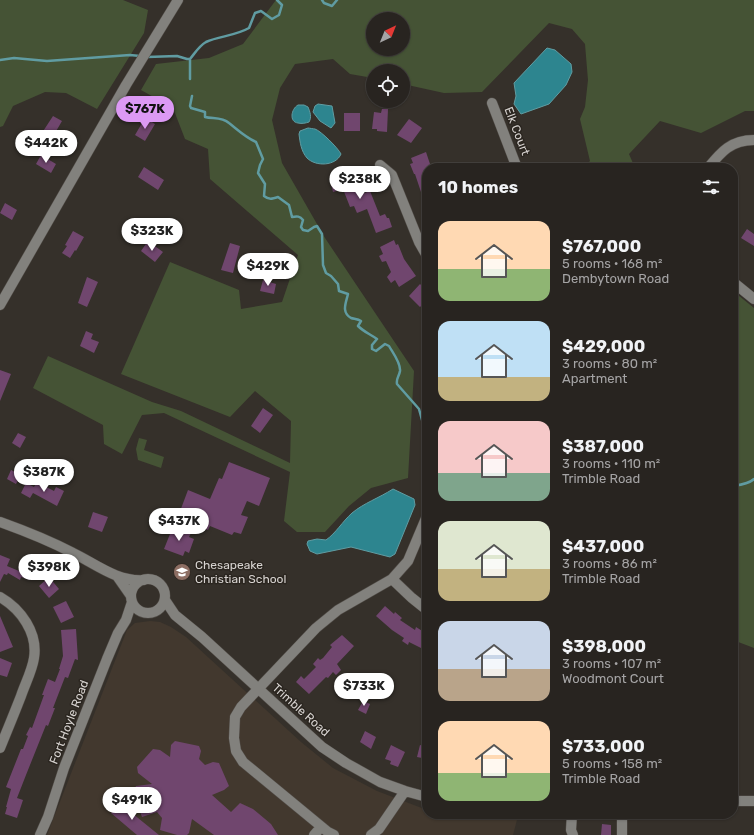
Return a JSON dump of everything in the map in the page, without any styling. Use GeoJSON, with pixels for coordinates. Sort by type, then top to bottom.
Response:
{"type":"FeatureCollection","features":[{"type":"Feature","properties":{"kind":"street"},"geometry":{"type":"LineString","coordinates":[[0,305],[140,62],[178,0]]}},
{"type":"Feature","properties":{"kind":"street","name":"Elk Court"},"geometry":{"type":"LineString","coordinates":[[492,103],[515,163]]}},
{"type":"Feature","properties":{"kind":"street"},"geometry":{"type":"LineString","coordinates":[[712,163],[723,150],[736,143],[754,140]]}},
{"type":"Feature","properties":{"kind":"street"},"geometry":{"type":"LineString","coordinates":[[380,165],[392,175],[422,247]]}},
{"type":"Feature","properties":{"kind":"street"},"geometry":{"type":"LineString","coordinates":[[738,286],[754,299]]}},
{"type":"Feature","properties":{"kind":"street"},"geometry":{"type":"LineString","coordinates":[[0,522],[74,553],[117,576],[133,580],[155,581],[160,584],[163,589],[165,600],[163,605],[154,612]]}},
{"type":"Feature","properties":{"kind":"street"},"geometry":{"type":"LineString","coordinates":[[334,835],[321,827],[243,762],[236,751],[234,738],[235,717],[241,707],[257,688],[316,628],[338,610],[392,579],[408,561],[422,528]]}},
{"type":"Feature","properties":{"kind":"street"},"geometry":{"type":"LineString","coordinates":[[117,576],[138,611],[143,613]]}},
{"type":"Feature","properties":{"kind":"street"},"geometry":{"type":"LineString","coordinates":[[392,579],[422,606]]}},
{"type":"Feature","properties":{"kind":"street"},"geometry":{"type":"LineString","coordinates":[[131,599],[134,586],[144,580]]}},
{"type":"Feature","properties":{"kind":"street"},"geometry":{"type":"LineString","coordinates":[[0,597],[17,610],[25,620],[32,637],[35,652],[32,668],[1,744]]}},
{"type":"Feature","properties":{"kind":"street","name":"Fort Hoyle Road"},"geometry":{"type":"LineString","coordinates":[[40,835],[48,817],[64,768],[107,659],[118,633],[126,620],[131,599]]}},
{"type":"Feature","properties":{"kind":"street","name":"Trimble Road"},"geometry":{"type":"LineString","coordinates":[[165,600],[175,615],[202,637],[322,747],[346,763],[380,782],[422,796]]}},
{"type":"Feature","properties":{"kind":"street"},"geometry":{"type":"LineString","coordinates":[[126,620],[135,618],[143,613],[154,612],[170,616],[175,615]]}},
{"type":"Feature","properties":{"kind":"street"},"geometry":{"type":"LineString","coordinates":[[371,835],[379,829],[405,791]]}},
{"type":"Feature","properties":{"kind":"street"},"geometry":{"type":"LineString","coordinates":[[738,801],[754,801]]}},
{"type":"Feature","properties":{"kind":"street"},"geometry":{"type":"LineString","coordinates":[[572,819],[571,830],[573,835]]}},
{"type":"Feature","properties":{"kind":"street"},"geometry":{"type":"LineString","coordinates":[[622,819],[622,835]]}},
{"type":"Feature","properties":{"kind":"street"},"geometry":{"type":"LineString","coordinates":[[314,835],[321,827]]}},
{"type":"Feature","properties":{"kind":"shaded area"},"geometry":{"type":"Polygon","coordinates":[[[150,621],[160,622],[186,637],[301,742],[333,768],[377,791],[422,808],[422,819],[517,819],[513,835],[47,835],[127,630],[135,623],[150,621]]]}},
{"type":"Feature","properties":{"kind":"green space"},"geometry":{"type":"Polygon","coordinates":[[[0,0],[123,0],[148,10],[144,33],[97,109],[66,93],[45,92],[13,106],[3,126],[0,127],[0,0]]]}},
{"type":"Feature","properties":{"kind":"green space"},"geometry":{"type":"Polygon","coordinates":[[[276,0],[754,0],[754,111],[745,111],[701,133],[660,121],[629,154],[633,163],[588,163],[590,161],[580,119],[585,107],[588,80],[585,44],[572,29],[549,23],[482,92],[444,93],[410,86],[410,64],[366,64],[366,77],[350,74],[333,59],[295,64],[280,88],[272,120],[282,163],[325,238],[414,371],[408,478],[371,488],[349,506],[325,532],[297,532],[284,521],[290,472],[164,413],[142,415],[122,454],[104,444],[103,425],[33,388],[48,356],[152,402],[181,411],[290,463],[291,421],[255,391],[230,417],[121,374],[170,262],[239,290],[241,309],[282,302],[298,255],[210,179],[208,149],[185,139],[173,108],[141,90],[156,64],[209,58],[243,44],[276,0]]]}},
{"type":"Feature","properties":{"kind":"green space"},"geometry":{"type":"Polygon","coordinates":[[[738,295],[754,308],[754,648],[738,642],[738,295]]]}},
{"type":"Feature","properties":{"kind":"green space"},"geometry":{"type":"Polygon","coordinates":[[[139,438],[147,440],[144,450],[164,457],[161,468],[138,460],[136,449],[139,438]]]}},
{"type":"Feature","properties":{"kind":"water"},"geometry":{"type":"Polygon","coordinates":[[[547,48],[555,50],[571,64],[572,72],[566,85],[549,104],[521,114],[514,104],[516,96],[514,83],[547,48]]]}},
{"type":"Feature","properties":{"kind":"water"},"geometry":{"type":"Polygon","coordinates":[[[318,104],[332,106],[335,123],[331,128],[320,121],[313,112],[315,106],[318,104]]]}},
{"type":"Feature","properties":{"kind":"water"},"geometry":{"type":"Polygon","coordinates":[[[298,105],[308,107],[311,116],[309,122],[299,123],[293,120],[292,115],[294,109],[298,105]]]}},
{"type":"Feature","properties":{"kind":"water"},"geometry":{"type":"Polygon","coordinates":[[[308,128],[318,130],[337,148],[341,154],[335,161],[320,164],[307,158],[300,143],[299,134],[300,131],[308,128]]]}},
{"type":"Feature","properties":{"kind":"water"},"geometry":{"type":"Polygon","coordinates":[[[393,489],[414,499],[415,505],[395,554],[390,557],[351,547],[317,554],[310,551],[307,544],[308,541],[317,539],[326,540],[348,516],[357,509],[393,489]]]}},
{"type":"Feature","properties":{"kind":"building"},"geometry":{"type":"Polygon","coordinates":[[[382,109],[388,109],[387,132],[372,129],[374,112],[381,113],[382,109]]]}},
{"type":"Feature","properties":{"kind":"building"},"geometry":{"type":"Polygon","coordinates":[[[344,113],[360,113],[360,131],[344,131],[344,113]]]}},
{"type":"Feature","properties":{"kind":"building"},"geometry":{"type":"Polygon","coordinates":[[[53,116],[62,121],[48,145],[38,139],[53,116]]]}},
{"type":"Feature","properties":{"kind":"building"},"geometry":{"type":"Polygon","coordinates":[[[145,118],[155,124],[145,141],[135,135],[145,118]]]}},
{"type":"Feature","properties":{"kind":"building"},"geometry":{"type":"Polygon","coordinates":[[[409,119],[422,128],[411,143],[397,135],[409,119]]]}},
{"type":"Feature","properties":{"kind":"building"},"geometry":{"type":"Polygon","coordinates":[[[426,152],[430,163],[422,163],[422,195],[410,164],[413,163],[411,158],[426,152]]]}},
{"type":"Feature","properties":{"kind":"building"},"geometry":{"type":"Polygon","coordinates":[[[41,155],[56,164],[51,173],[36,164],[41,155]]]}},
{"type":"Feature","properties":{"kind":"building"},"geometry":{"type":"Polygon","coordinates":[[[144,167],[164,180],[158,190],[138,177],[144,167]]]}},
{"type":"Feature","properties":{"kind":"building"},"geometry":{"type":"Polygon","coordinates":[[[348,169],[350,174],[351,173],[359,195],[370,191],[380,216],[385,214],[387,218],[389,218],[392,227],[376,233],[367,209],[357,213],[354,206],[350,207],[343,189],[333,192],[331,184],[335,183],[332,175],[348,169]]]}},
{"type":"Feature","properties":{"kind":"building"},"geometry":{"type":"Polygon","coordinates":[[[5,203],[17,210],[12,220],[0,213],[5,203]]]}},
{"type":"Feature","properties":{"kind":"building"},"geometry":{"type":"Polygon","coordinates":[[[747,229],[754,234],[754,246],[741,238],[747,229]]]}},
{"type":"Feature","properties":{"kind":"building"},"geometry":{"type":"Polygon","coordinates":[[[73,231],[84,237],[70,258],[62,253],[67,246],[65,245],[73,231]]]}},
{"type":"Feature","properties":{"kind":"building"},"geometry":{"type":"Polygon","coordinates":[[[394,240],[396,245],[398,244],[404,259],[416,276],[399,287],[395,280],[391,283],[387,277],[391,272],[386,261],[382,262],[379,256],[383,254],[380,247],[394,240]]]}},
{"type":"Feature","properties":{"kind":"building"},"geometry":{"type":"Polygon","coordinates":[[[148,241],[163,252],[155,262],[141,251],[148,241]]]}},
{"type":"Feature","properties":{"kind":"building"},"geometry":{"type":"Polygon","coordinates":[[[230,243],[240,246],[233,273],[221,270],[230,243]]]}},
{"type":"Feature","properties":{"kind":"building"},"geometry":{"type":"Polygon","coordinates":[[[87,277],[98,282],[87,307],[78,303],[87,277]]]}},
{"type":"Feature","properties":{"kind":"building"},"geometry":{"type":"Polygon","coordinates":[[[263,280],[276,284],[274,294],[260,291],[263,280]]]}},
{"type":"Feature","properties":{"kind":"building"},"geometry":{"type":"Polygon","coordinates":[[[420,284],[422,286],[422,305],[420,307],[409,296],[420,284]]]}},
{"type":"Feature","properties":{"kind":"building"},"geometry":{"type":"Polygon","coordinates":[[[86,331],[93,334],[91,339],[99,342],[94,353],[80,346],[86,331]]]}},
{"type":"Feature","properties":{"kind":"building"},"geometry":{"type":"Polygon","coordinates":[[[0,370],[11,374],[0,401],[0,370]]]}},
{"type":"Feature","properties":{"kind":"building"},"geometry":{"type":"Polygon","coordinates":[[[263,408],[273,415],[260,433],[251,426],[263,408]]]}},
{"type":"Feature","properties":{"kind":"building"},"geometry":{"type":"Polygon","coordinates":[[[18,433],[26,437],[20,448],[12,443],[18,433]]]}},
{"type":"Feature","properties":{"kind":"building"},"geometry":{"type":"Polygon","coordinates":[[[229,462],[270,478],[259,506],[247,501],[241,515],[248,517],[241,534],[234,532],[232,535],[210,526],[208,530],[198,526],[200,522],[179,514],[188,490],[210,499],[219,478],[222,479],[229,462]]]}},
{"type":"Feature","properties":{"kind":"building"},"geometry":{"type":"Polygon","coordinates":[[[11,470],[21,475],[16,484],[7,479],[11,470]]]}},
{"type":"Feature","properties":{"kind":"building"},"geometry":{"type":"Polygon","coordinates":[[[37,482],[54,491],[56,487],[64,491],[57,506],[33,493],[30,498],[21,493],[26,483],[34,487],[37,482]]]}},
{"type":"Feature","properties":{"kind":"building"},"geometry":{"type":"Polygon","coordinates":[[[93,512],[108,517],[102,532],[88,527],[93,512]]]}},
{"type":"Feature","properties":{"kind":"building"},"geometry":{"type":"Polygon","coordinates":[[[178,527],[191,533],[189,537],[194,539],[189,553],[185,551],[183,556],[164,549],[172,529],[176,531],[178,527]]]}},
{"type":"Feature","properties":{"kind":"building"},"geometry":{"type":"Polygon","coordinates":[[[0,555],[10,559],[7,566],[19,571],[23,563],[36,570],[30,580],[21,577],[20,580],[8,573],[7,575],[4,574],[0,582],[0,555]]]}},
{"type":"Feature","properties":{"kind":"building"},"geometry":{"type":"Polygon","coordinates":[[[49,577],[59,589],[49,598],[39,586],[49,577]]]}},
{"type":"Feature","properties":{"kind":"building"},"geometry":{"type":"Polygon","coordinates":[[[66,601],[74,617],[61,623],[53,607],[66,601]]]}},
{"type":"Feature","properties":{"kind":"building"},"geometry":{"type":"Polygon","coordinates":[[[385,606],[394,614],[395,612],[402,618],[400,620],[415,630],[416,627],[422,631],[422,648],[409,642],[408,645],[402,641],[404,638],[376,616],[385,606]]]}},
{"type":"Feature","properties":{"kind":"building"},"geometry":{"type":"Polygon","coordinates":[[[0,616],[13,647],[0,652],[0,616]]]}},
{"type":"Feature","properties":{"kind":"building"},"geometry":{"type":"Polygon","coordinates":[[[76,629],[78,660],[75,659],[68,678],[65,677],[48,726],[46,725],[17,798],[23,800],[17,818],[5,814],[11,789],[6,787],[21,749],[23,749],[28,736],[26,735],[30,727],[32,728],[48,679],[55,682],[60,669],[63,656],[61,630],[76,629]]]}},
{"type":"Feature","properties":{"kind":"building"},"geometry":{"type":"Polygon","coordinates":[[[342,635],[354,646],[337,664],[341,670],[336,675],[333,672],[328,678],[326,677],[309,694],[296,682],[301,676],[304,679],[316,667],[313,664],[318,658],[320,660],[323,658],[332,647],[330,645],[342,635]]]}},
{"type":"Feature","properties":{"kind":"building"},"geometry":{"type":"Polygon","coordinates":[[[0,658],[12,663],[7,677],[0,675],[0,658]]]}},
{"type":"Feature","properties":{"kind":"building"},"geometry":{"type":"Polygon","coordinates":[[[363,701],[370,704],[366,714],[358,710],[363,701]]]}},
{"type":"Feature","properties":{"kind":"building"},"geometry":{"type":"Polygon","coordinates":[[[365,731],[376,737],[371,749],[360,742],[365,731]]]}},
{"type":"Feature","properties":{"kind":"building"},"geometry":{"type":"Polygon","coordinates":[[[175,741],[199,746],[201,751],[199,759],[205,765],[213,762],[219,763],[229,786],[212,795],[231,812],[240,803],[253,809],[271,824],[278,835],[214,835],[192,819],[189,833],[187,835],[177,835],[160,830],[162,818],[157,812],[142,817],[133,792],[136,786],[152,784],[138,773],[137,767],[153,749],[160,750],[170,757],[171,745],[175,741]]]}},
{"type":"Feature","properties":{"kind":"building"},"geometry":{"type":"Polygon","coordinates":[[[391,745],[405,752],[398,767],[390,764],[391,761],[385,759],[391,745]]]}},
{"type":"Feature","properties":{"kind":"building"},"geometry":{"type":"Polygon","coordinates":[[[420,745],[422,746],[422,758],[417,757],[420,745]]]}},
{"type":"Feature","properties":{"kind":"building"},"geometry":{"type":"Polygon","coordinates":[[[120,802],[159,835],[137,835],[131,830],[111,813],[120,802]]]}},
{"type":"Feature","properties":{"kind":"building"},"geometry":{"type":"Polygon","coordinates":[[[602,824],[611,825],[611,835],[601,835],[602,824]]]}},
{"type":"Feature","properties":{"kind":"waterway"},"geometry":{"type":"LineString","coordinates":[[147,57],[177,56],[190,59],[206,42],[238,33],[249,28],[255,13],[261,11],[272,19],[279,15],[282,5],[277,0]]}},
{"type":"Feature","properties":{"kind":"waterway"},"geometry":{"type":"LineString","coordinates":[[322,0],[324,3],[332,6],[337,0]]}},
{"type":"Feature","properties":{"kind":"waterway"},"geometry":{"type":"LineString","coordinates":[[0,60],[14,58],[47,61],[130,55],[140,56]]}},
{"type":"Feature","properties":{"kind":"waterway"},"geometry":{"type":"LineString","coordinates":[[190,59],[190,79]]}},
{"type":"Feature","properties":{"kind":"waterway"},"geometry":{"type":"LineString","coordinates":[[192,96],[191,108],[205,112],[205,117],[226,121],[245,136],[256,142],[263,159],[258,173],[265,184],[264,196],[271,199],[278,197],[289,205],[292,217],[295,216],[303,220],[301,227],[303,230],[308,231],[317,226],[322,234],[323,265],[326,273],[338,284],[339,291],[348,294],[345,307],[346,313],[351,318],[361,321],[358,326],[377,339],[372,345],[372,349],[376,351],[385,344],[389,346],[400,368],[397,384],[419,409],[422,420]]}},
{"type":"Feature","properties":{"kind":"waterway"},"geometry":{"type":"LineString","coordinates":[[738,485],[754,479]]}},
{"type":"Feature","properties":{"kind":"place","name":"Chesapeake Christian School"},"geometry":{"type":"Point","coordinates":[182,572]}}]}
